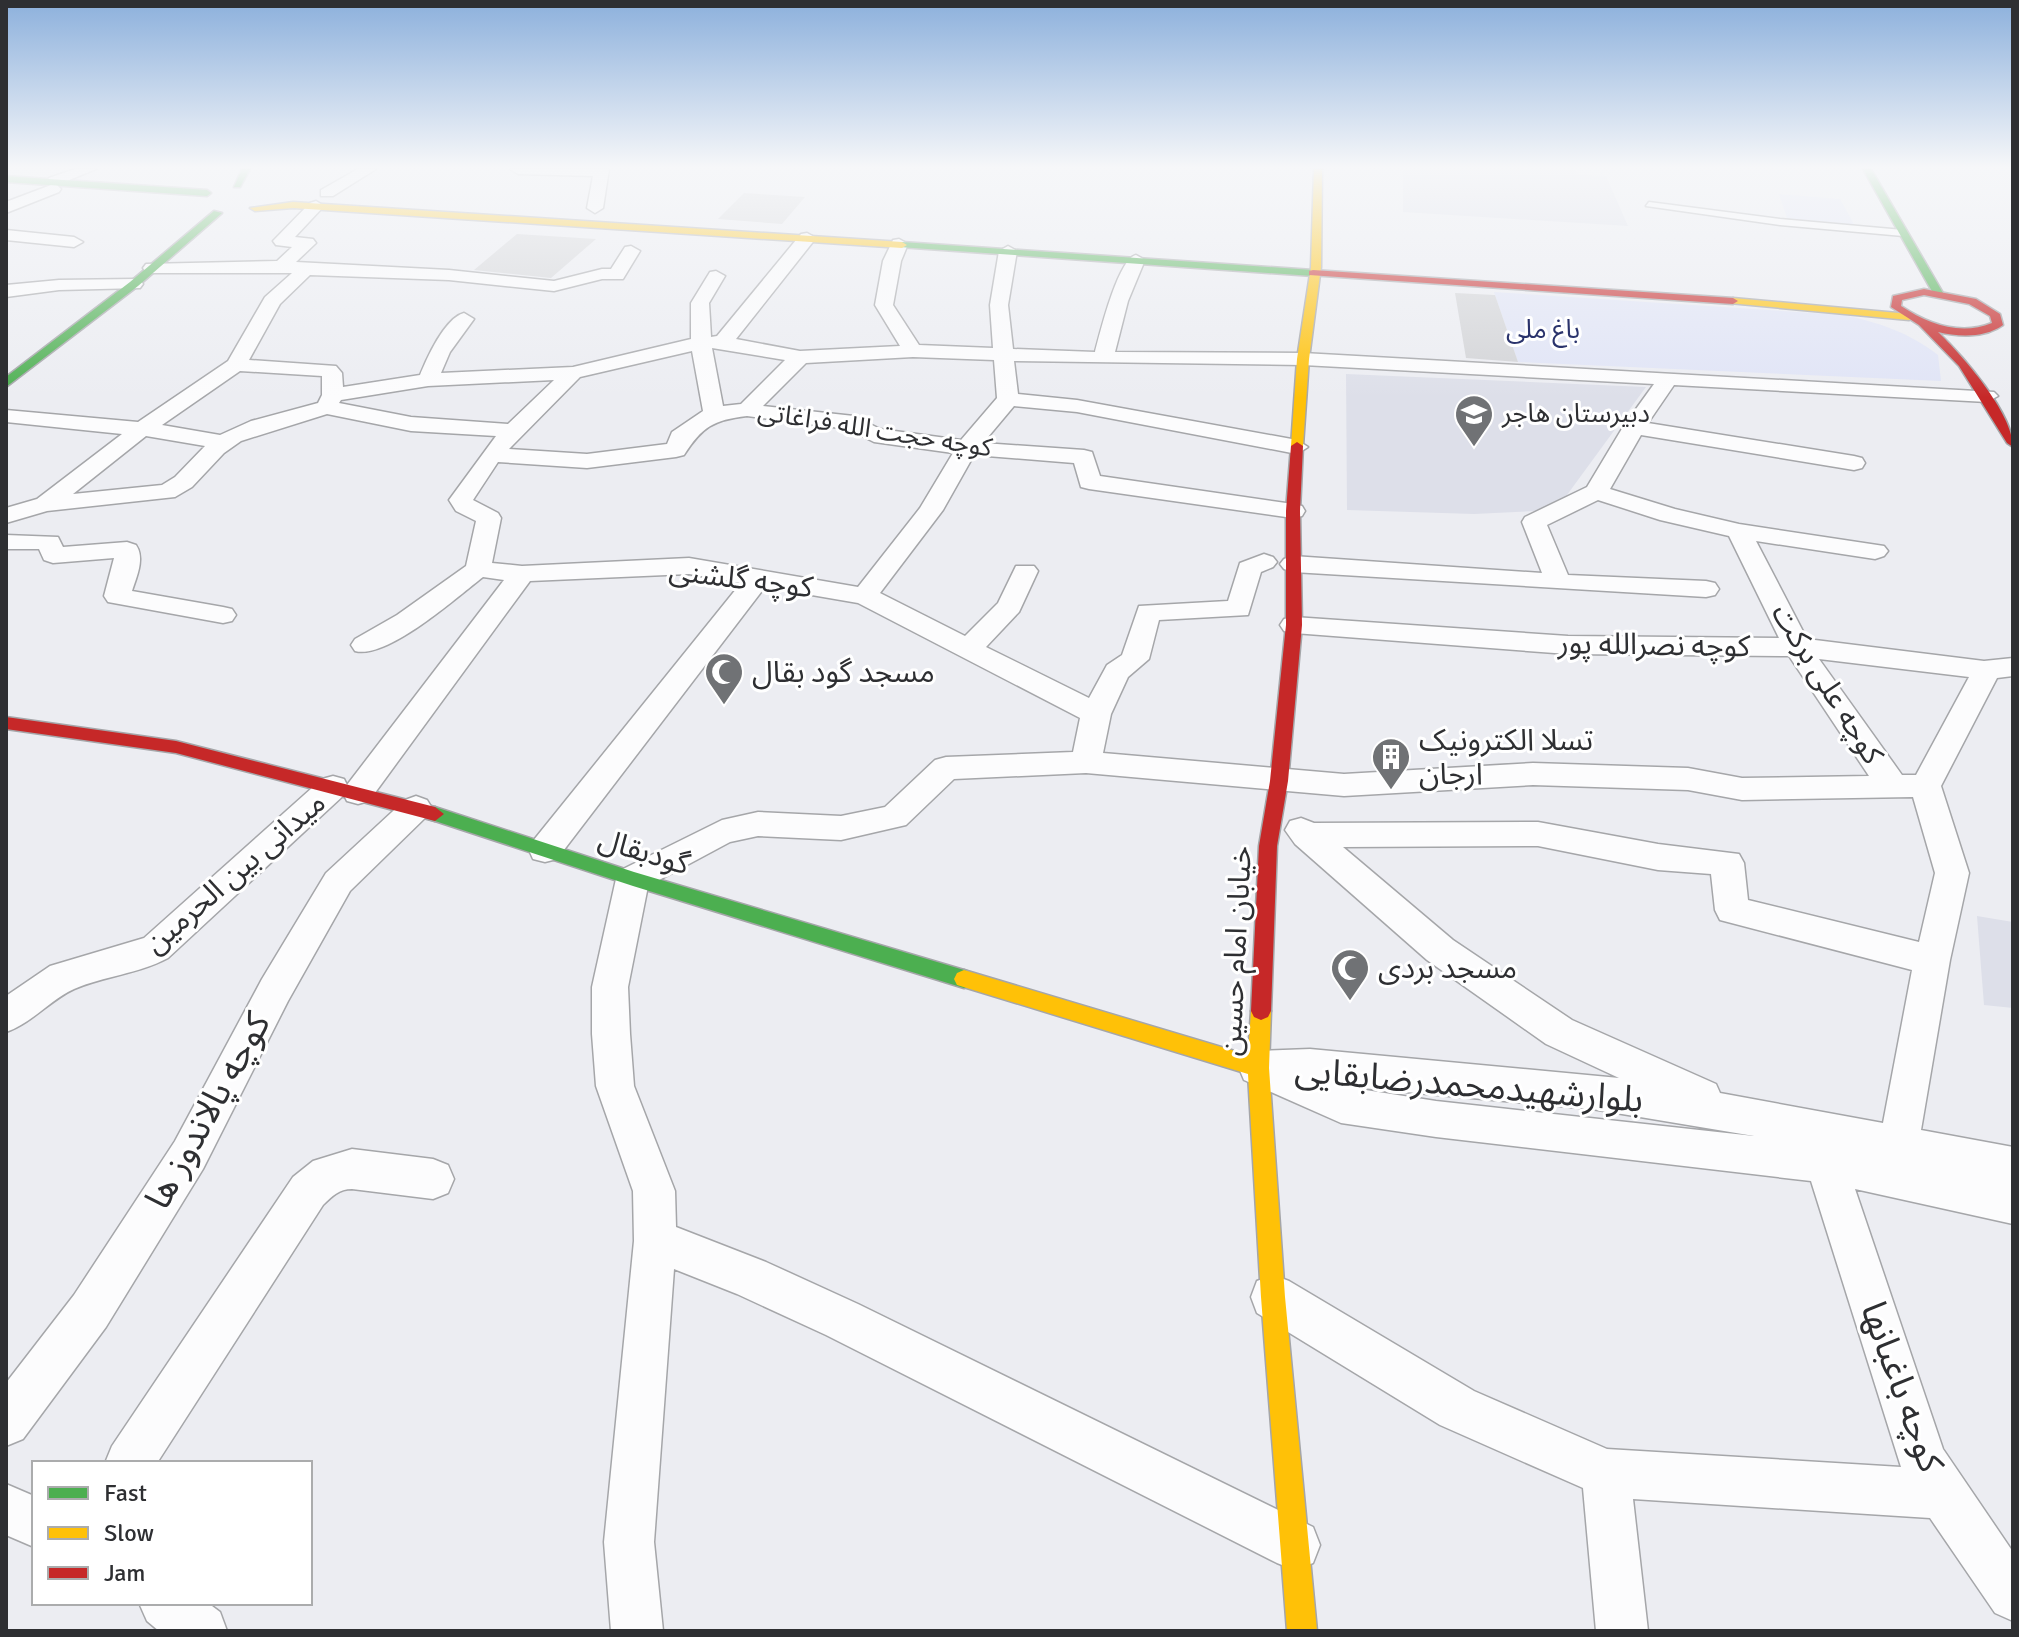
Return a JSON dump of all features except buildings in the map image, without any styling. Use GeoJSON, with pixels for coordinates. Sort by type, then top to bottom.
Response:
{"type":"FeatureCollection","features":[{"type":"Feature","properties":{"kind":"main road"},"geometry":{"type":"LineString","coordinates":[[6,383],[179,245]]}},
{"type":"Feature","properties":{"kind":"main road"},"geometry":{"type":"LineString","coordinates":[[921,245],[1843,303],[1897,298],[1912,293],[1938,293],[1972,301],[2004,315],[1998,325],[1978,340],[1979,352],[2013,414]]}},
{"type":"Feature","properties":{"kind":"main road"},"geometry":{"type":"LineString","coordinates":[[976,245],[1799,305],[1916,320],[1963,332],[1986,331]]}},
{"type":"Feature","properties":{"kind":"main road","name":"خیابان امام حسین"},"geometry":{"type":"LineString","coordinates":[[1302,1631],[1273,1297],[1258,1068],[1268,846],[1294,625],[1293,511],[1303,359],[1316,245]]}},
{"type":"Feature","properties":{"kind":"main road"},"geometry":{"type":"LineString","coordinates":[[1910,245],[1938,293]]}},
{"type":"Feature","properties":{"kind":"main road"},"geometry":{"type":"LineString","coordinates":[[1897,298],[1896,307],[1954,349],[2000,394],[2013,443]]}},
{"type":"Feature","properties":{"kind":"main road","name":"گودبقال"},"geometry":{"type":"LineString","coordinates":[[6,723],[176,747],[416,808],[633,879],[1258,1068]]}},
{"type":"Feature","properties":{"kind":"street"},"geometry":{"type":"LineString","coordinates":[[282,266],[304,245]]}},
{"type":"Feature","properties":{"kind":"street"},"geometry":{"type":"LineString","coordinates":[[723,342],[801,245]]}},
{"type":"Feature","properties":{"kind":"street"},"geometry":{"type":"LineString","coordinates":[[898,245],[892,261],[884,305],[913,351]]}},
{"type":"Feature","properties":{"kind":"street"},"geometry":{"type":"LineString","coordinates":[[152,268],[282,266],[449,275],[554,286],[602,274],[617,275],[631,251]]}},
{"type":"Feature","properties":{"kind":"street"},"geometry":{"type":"LineString","coordinates":[[865,596],[931,510],[967,448],[1008,399],[999,305],[1008,251]]}},
{"type":"Feature","properties":{"kind":"street"},"geometry":{"type":"LineString","coordinates":[[1103,358],[1119,301],[1136,260]]}},
{"type":"Feature","properties":{"kind":"street"},"geometry":{"type":"LineString","coordinates":[[45,504],[142,429],[236,365],[272,301],[306,269]]}},
{"type":"Feature","properties":{"kind":"street"},"geometry":{"type":"LineString","coordinates":[[714,413],[701,343],[700,303],[716,276]]}},
{"type":"Feature","properties":{"kind":"street"},"geometry":{"type":"LineString","coordinates":[[6,291],[59,285],[134,284]]}},
{"type":"Feature","properties":{"kind":"street"},"geometry":{"type":"LineString","coordinates":[[428,380],[440,351],[464,319]]}},
{"type":"Feature","properties":{"kind":"street"},"geometry":{"type":"LineString","coordinates":[[6,516],[45,504],[167,492],[182,486],[224,442],[329,401],[428,380],[573,373],[701,343],[723,342],[800,357],[913,351],[1103,358],[1303,359],[2000,394]]}},
{"type":"Feature","properties":{"kind":"street","name":"کوچه حجت الله فراغاتی"},"geometry":{"type":"LineString","coordinates":[[747,410],[800,357]]}},
{"type":"Feature","properties":{"kind":"street"},"geometry":{"type":"LineString","coordinates":[[236,365],[329,370],[332,373],[329,401]]}},
{"type":"Feature","properties":{"kind":"street"},"geometry":{"type":"LineString","coordinates":[[365,645],[407,621],[478,569],[489,518],[464,506],[461,500],[513,431],[573,373]]}},
{"type":"Feature","properties":{"kind":"street"},"geometry":{"type":"LineString","coordinates":[[1558,582],[1534,522],[1596,492],[1634,427],[1668,379]]}},
{"type":"Feature","properties":{"kind":"street"},"geometry":{"type":"LineString","coordinates":[[1008,399],[1077,406],[1297,447]]}},
{"type":"Feature","properties":{"kind":"street"},"geometry":{"type":"LineString","coordinates":[[329,401],[411,424],[513,431]]}},
{"type":"Feature","properties":{"kind":"street"},"geometry":{"type":"LineString","coordinates":[[492,455],[587,461],[676,450],[680,437],[714,413],[747,410]]}},
{"type":"Feature","properties":{"kind":"street","name":"کوچه حجت الله فراغاتی"},"geometry":{"type":"LineString","coordinates":[[747,410],[854,423],[874,435],[967,448],[1084,457],[1089,482],[1293,511]]}},
{"type":"Feature","properties":{"kind":"street"},"geometry":{"type":"LineString","coordinates":[[6,416],[142,429],[224,442]]}},
{"type":"Feature","properties":{"kind":"street"},"geometry":{"type":"LineString","coordinates":[[1634,427],[1854,463]]}},
{"type":"Feature","properties":{"kind":"street"},"geometry":{"type":"LineString","coordinates":[[1596,492],[1669,515],[1739,531],[1875,551]]}},
{"type":"Feature","properties":{"kind":"street","name":"کوچه علی برکت"},"geometry":{"type":"LineString","coordinates":[[1739,531],[1797,647],[1909,787],[1952,873],[1932,960],[1899,1143]]}},
{"type":"Feature","properties":{"kind":"street"},"geometry":{"type":"LineString","coordinates":[[6,542],[49,542],[53,555],[127,550],[126,570],[117,596],[223,615]]}},
{"type":"Feature","properties":{"kind":"street"},"geometry":{"type":"LineString","coordinates":[[1086,762],[1096,714],[1117,672],[1135,659],[1148,612],[1155,609],[1239,609],[1249,568],[1264,562]]}},
{"type":"Feature","properties":{"kind":"street"},"geometry":{"type":"LineString","coordinates":[[1293,564],[1706,589]]}},
{"type":"Feature","properties":{"kind":"street","name":"کوچه گلشنی"},"geometry":{"type":"LineString","coordinates":[[478,569],[522,574],[689,566],[865,596],[1096,714]]}},
{"type":"Feature","properties":{"kind":"street"},"geometry":{"type":"LineString","coordinates":[[968,649],[1010,606],[1025,571]]}},
{"type":"Feature","properties":{"kind":"street","name":"میدانی بین الحرمین"},"geometry":{"type":"LineString","coordinates":[[6,1016],[63,977],[138,957],[156,948],[346,790],[522,574]]}},
{"type":"Feature","properties":{"kind":"street"},"geometry":{"type":"LineString","coordinates":[[545,850],[758,579]]}},
{"type":"Feature","properties":{"kind":"street","name":"کوچه نصرالله پور"},"geometry":{"type":"LineString","coordinates":[[1294,625],[1568,645],[1797,647],[2000,668]]}},
{"type":"Feature","properties":{"kind":"street"},"geometry":{"type":"LineString","coordinates":[[637,1631],[629,1542],[655,1241],[654,1191],[615,1086],[610,987],[633,879],[722,832],[758,824],[841,828],[895,817],[946,768],[1086,762],[1276,793],[1344,785],[1533,774],[1688,779],[1742,789],[1909,787],[2000,668]]}},
{"type":"Feature","properties":{"kind":"street"},"geometry":{"type":"LineString","coordinates":[[1276,793],[1306,835],[1440,950],[1559,1032],[1741,1115]]}},
{"type":"Feature","properties":{"kind":"street","name":"کوچه پالاندوز ها"},"geometry":{"type":"LineString","coordinates":[[6,1422],[90,1311],[189,1155],[275,990],[338,882],[416,808]]}},
{"type":"Feature","properties":{"kind":"street"},"geometry":{"type":"LineString","coordinates":[[1306,835],[1538,834],[1658,857],[1727,863],[1732,910],[1932,960]]}},
{"type":"Feature","properties":{"kind":"street","name":"بلوارشهیدمحمدرضابقایی"},"geometry":{"type":"LineString","coordinates":[[1258,1068],[1310,1066],[1592,1091],[1899,1143],[2013,1166]]}},
{"type":"Feature","properties":{"kind":"street","name":"بلوارشهیدمحمدرضابقایی"},"geometry":{"type":"LineString","coordinates":[[1258,1068],[1341,1105],[1436,1119],[1826,1163],[2013,1204]]}},
{"type":"Feature","properties":{"kind":"street","name":"کوچه باغبانها"},"geometry":{"type":"LineString","coordinates":[[1826,1163],[1923,1462],[2013,1595]]}},
{"type":"Feature","properties":{"kind":"street"},"geometry":{"type":"LineString","coordinates":[[130,1461],[308,1191],[322,1176],[338,1169],[352,1169],[433,1179]]}},
{"type":"Feature","properties":{"kind":"street"},"geometry":{"type":"LineString","coordinates":[[655,1241],[709,1259],[802,1297],[1025,1413],[1295,1545]]}},
{"type":"Feature","properties":{"kind":"street"},"geometry":{"type":"LineString","coordinates":[[1273,1297],[1457,1408],[1606,1473],[1942,1494]]}},
{"type":"Feature","properties":{"kind":"street"},"geometry":{"type":"LineString","coordinates":[[1606,1473],[1622,1631]]}},
{"type":"Feature","properties":{"kind":"street"},"geometry":{"type":"LineString","coordinates":[[6,1509],[32,1521]]}},
{"type":"Feature","properties":{"kind":"street"},"geometry":{"type":"LineString","coordinates":[[168,1605],[201,1631]]}},
{"type":"Feature","properties":{"kind":"shaded area","name":"دبیرستان هاجر"},"geometry":{"type":"Polygon","coordinates":[[[1346,374],[1646,387],[1556,510],[1474,514],[1347,510],[1346,374]]]}},
{"type":"Feature","properties":{"kind":"shaded area"},"geometry":{"type":"Polygon","coordinates":[[[1977,916],[2013,922],[2013,1008],[1984,1005],[1977,916]]]}},
{"type":"Feature","properties":{"kind":"green space","name":"باغ ملی"},"geometry":{"type":"Polygon","coordinates":[[[1494,292],[1844,315],[1893,329],[1927,347],[1938,355],[1941,381],[1518,362],[1494,292]]]}},
{"type":"Feature","properties":{"kind":"traffic: fast"},"geometry":{"type":"LineString","coordinates":[[6,383],[179,245]]}},
{"type":"Feature","properties":{"kind":"traffic: fast"},"geometry":{"type":"LineString","coordinates":[[908,245],[1313,273]]}},
{"type":"Feature","properties":{"kind":"traffic: fast"},"geometry":{"type":"LineString","coordinates":[[1911,245],[1938,293]]}},
{"type":"Feature","properties":{"kind":"traffic: fast"},"geometry":{"type":"LineString","coordinates":[[435,814],[633,879],[964,979]]}},
{"type":"Feature","properties":{"kind":"traffic: slow"},"geometry":{"type":"LineString","coordinates":[[1297,446],[1303,359],[1316,245]]}},
{"type":"Feature","properties":{"kind":"traffic: slow"},"geometry":{"type":"LineString","coordinates":[[1733,301],[1909,317]]}},
{"type":"Feature","properties":{"kind":"traffic: slow"},"geometry":{"type":"LineString","coordinates":[[964,979],[1258,1068]]}},
{"type":"Feature","properties":{"kind":"traffic: slow"},"geometry":{"type":"LineString","coordinates":[[1261,1011],[1258,1068],[1273,1297],[1302,1631]]}},
{"type":"Feature","properties":{"kind":"traffic: jam"},"geometry":{"type":"LineString","coordinates":[[1313,273],[1733,301]]}},
{"type":"Feature","properties":{"kind":"traffic: jam"},"geometry":{"type":"LineString","coordinates":[[1924,292],[1972,301],[1995,314],[1998,325],[1972,332],[1945,330],[1919,321],[1896,307],[1897,298],[1924,292]]}},
{"type":"Feature","properties":{"kind":"traffic: jam"},"geometry":{"type":"LineString","coordinates":[[1924,324],[1964,364],[2013,443]]}},
{"type":"Feature","properties":{"kind":"traffic: jam"},"geometry":{"type":"LineString","coordinates":[[1261,1011],[1268,846],[1279,781],[1294,625],[1293,511],[1297,446]]}},
{"type":"Feature","properties":{"kind":"traffic: jam"},"geometry":{"type":"LineString","coordinates":[[6,723],[176,747],[435,814]]}},
{"type":"Feature","properties":{"kind":"place","name":"دبیرستان هاجر"},"geometry":{"type":"Point","coordinates":[1474,448]}},
{"type":"Feature","properties":{"kind":"place","name":"مسجد گود بقال"},"geometry":{"type":"Point","coordinates":[724,706]}},
{"type":"Feature","properties":{"kind":"place","name":"تسلا الکترونیک ارجان"},"geometry":{"type":"Point","coordinates":[1391,791]}},
{"type":"Feature","properties":{"kind":"place","name":"مسجد بردی"},"geometry":{"type":"Point","coordinates":[1350,1002]}}]}
